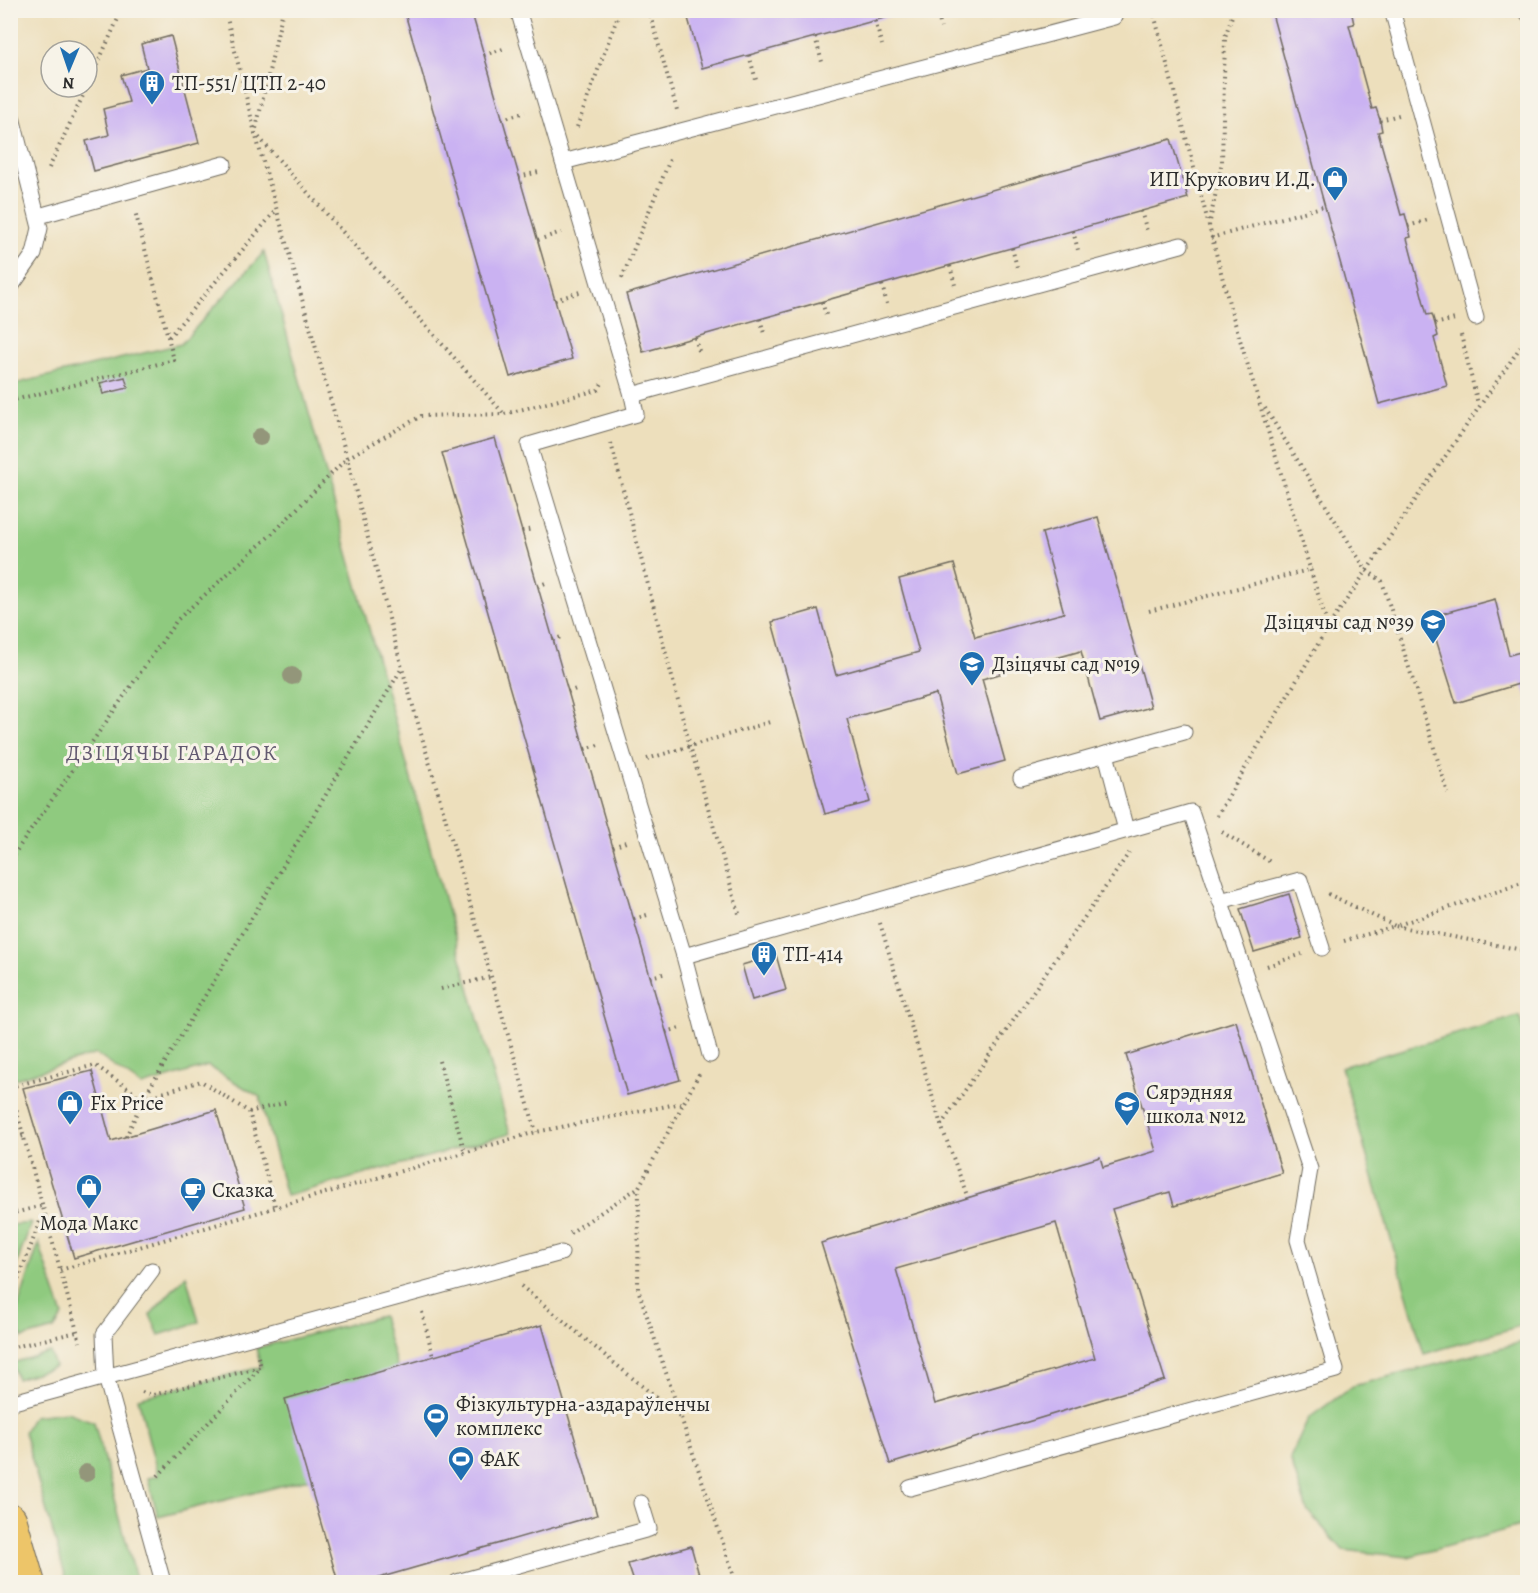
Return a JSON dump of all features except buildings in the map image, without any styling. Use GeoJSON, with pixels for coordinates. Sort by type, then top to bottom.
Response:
{"type":"FeatureCollection","features":[{"type":"Feature","properties":{"kind":"main road"},"geometry":{"type":"LineString","coordinates":[[10,1520],[28,1582]]}},
{"type":"Feature","properties":{"kind":"lane"},"geometry":{"type":"LineString","coordinates":[[518,10],[608,310],[636,414],[529,445],[684,956],[710,1055]]}},
{"type":"Feature","properties":{"kind":"lane"},"geometry":{"type":"LineString","coordinates":[[1392,10],[1476,318]]}},
{"type":"Feature","properties":{"kind":"lane"},"geometry":{"type":"LineString","coordinates":[[563,162],[1114,17]]}},
{"type":"Feature","properties":{"kind":"lane"},"geometry":{"type":"LineString","coordinates":[[10,109],[14,134],[39,216],[39,240],[34,254],[10,288]]}},
{"type":"Feature","properties":{"kind":"lane"},"geometry":{"type":"LineString","coordinates":[[39,216],[224,164]]}},
{"type":"Feature","properties":{"kind":"lane"},"geometry":{"type":"LineString","coordinates":[[632,395],[1181,245]]}},
{"type":"Feature","properties":{"kind":"lane"},"geometry":{"type":"LineString","coordinates":[[1021,778],[1184,732]]}},
{"type":"Feature","properties":{"kind":"lane"},"geometry":{"type":"LineString","coordinates":[[1106,754],[1126,830]]}},
{"type":"Feature","properties":{"kind":"lane"},"geometry":{"type":"LineString","coordinates":[[684,956],[1191,812],[1310,1169],[1298,1240],[1336,1370],[910,1488]]}},
{"type":"Feature","properties":{"kind":"lane"},"geometry":{"type":"LineString","coordinates":[[1220,901],[1300,880],[1322,948]]}},
{"type":"Feature","properties":{"kind":"lane"},"geometry":{"type":"LineString","coordinates":[[10,1403],[561,1253]]}},
{"type":"Feature","properties":{"kind":"lane"},"geometry":{"type":"LineString","coordinates":[[152,1270],[104,1334],[106,1377],[163,1582]]}},
{"type":"Feature","properties":{"kind":"lane"},"geometry":{"type":"LineString","coordinates":[[457,1582],[649,1529],[641,1503]]}},
{"type":"Feature","properties":{"kind":"path"},"geometry":{"type":"LineString","coordinates":[[99,61],[122,10]]}},
{"type":"Feature","properties":{"kind":"path"},"geometry":{"type":"LineString","coordinates":[[225,10],[255,133],[347,458],[402,668],[536,1132]]}},
{"type":"Feature","properties":{"kind":"path"},"geometry":{"type":"LineString","coordinates":[[255,133],[283,10]]}},
{"type":"Feature","properties":{"kind":"path"},"geometry":{"type":"LineString","coordinates":[[576,131],[620,10]]}},
{"type":"Feature","properties":{"kind":"path"},"geometry":{"type":"LineString","coordinates":[[608,310],[681,130],[649,10]]}},
{"type":"Feature","properties":{"kind":"path"},"geometry":{"type":"LineString","coordinates":[[937,10],[941,28]]}},
{"type":"Feature","properties":{"kind":"path"},"geometry":{"type":"LineString","coordinates":[[1153,10],[1211,238],[1328,627]]}},
{"type":"Feature","properties":{"kind":"path"},"geometry":{"type":"LineString","coordinates":[[1209,228],[1222,162],[1225,37],[1234,10]]}},
{"type":"Feature","properties":{"kind":"path"},"geometry":{"type":"LineString","coordinates":[[1351,12],[1358,10]]}},
{"type":"Feature","properties":{"kind":"path"},"geometry":{"type":"LineString","coordinates":[[875,21],[882,45]]}},
{"type":"Feature","properties":{"kind":"path"},"geometry":{"type":"LineString","coordinates":[[815,37],[822,62]]}},
{"type":"Feature","properties":{"kind":"path"},"geometry":{"type":"LineString","coordinates":[[484,55],[507,48]]}},
{"type":"Feature","properties":{"kind":"path"},"geometry":{"type":"LineString","coordinates":[[750,55],[756,80]]}},
{"type":"Feature","properties":{"kind":"path"},"geometry":{"type":"LineString","coordinates":[[34,200],[81,99]]}},
{"type":"Feature","properties":{"kind":"path"},"geometry":{"type":"LineString","coordinates":[[502,119],[526,112]]}},
{"type":"Feature","properties":{"kind":"path"},"geometry":{"type":"LineString","coordinates":[[1380,120],[1400,114]]}},
{"type":"Feature","properties":{"kind":"path"},"geometry":{"type":"LineString","coordinates":[[255,133],[504,414]]}},
{"type":"Feature","properties":{"kind":"path"},"geometry":{"type":"LineString","coordinates":[[519,177],[543,170]]}},
{"type":"Feature","properties":{"kind":"path"},"geometry":{"type":"LineString","coordinates":[[10,401],[174,360],[129,189]]}},
{"type":"Feature","properties":{"kind":"path"},"geometry":{"type":"LineString","coordinates":[[1211,238],[1325,206]]}},
{"type":"Feature","properties":{"kind":"path"},"geometry":{"type":"LineString","coordinates":[[169,337],[278,208]]}},
{"type":"Feature","properties":{"kind":"path"},"geometry":{"type":"LineString","coordinates":[[1141,211],[1147,233]]}},
{"type":"Feature","properties":{"kind":"path"},"geometry":{"type":"LineString","coordinates":[[1408,226],[1429,220]]}},
{"type":"Feature","properties":{"kind":"path"},"geometry":{"type":"LineString","coordinates":[[1073,231],[1079,252]]}},
{"type":"Feature","properties":{"kind":"path"},"geometry":{"type":"LineString","coordinates":[[538,240],[562,232]]}},
{"type":"Feature","properties":{"kind":"path"},"geometry":{"type":"LineString","coordinates":[[555,300],[581,292]]}},
{"type":"Feature","properties":{"kind":"path"},"geometry":{"type":"LineString","coordinates":[[1435,324],[1456,319]]}},
{"type":"Feature","properties":{"kind":"path"},"geometry":{"type":"LineString","coordinates":[[1211,826],[1328,627],[1527,336]]}},
{"type":"Feature","properties":{"kind":"path"},"geometry":{"type":"LineString","coordinates":[[1462,340],[1478,405]]}},
{"type":"Feature","properties":{"kind":"path"},"geometry":{"type":"LineString","coordinates":[[606,376],[598,390],[606,423],[690,746],[747,939]]}},
{"type":"Feature","properties":{"kind":"path"},"geometry":{"type":"LineString","coordinates":[[10,860],[177,620],[275,531],[347,458],[421,416],[504,414],[598,390]]}},
{"type":"Feature","properties":{"kind":"path"},"geometry":{"type":"LineString","coordinates":[[1261,402],[1366,570],[1382,581],[1448,793]]}},
{"type":"Feature","properties":{"kind":"path"},"geometry":{"type":"LineString","coordinates":[[1149,610],[1312,570]]}},
{"type":"Feature","properties":{"kind":"path"},"geometry":{"type":"LineString","coordinates":[[126,1137],[143,1099],[402,668]]}},
{"type":"Feature","properties":{"kind":"path"},"geometry":{"type":"LineString","coordinates":[[626,765],[770,722]]}},
{"type":"Feature","properties":{"kind":"path"},"geometry":{"type":"LineString","coordinates":[[1221,832],[1300,880],[1395,926],[1527,951]]}},
{"type":"Feature","properties":{"kind":"path"},"geometry":{"type":"LineString","coordinates":[[613,847],[632,841]]}},
{"type":"Feature","properties":{"kind":"path"},"geometry":{"type":"LineString","coordinates":[[941,1125],[1133,848]]}},
{"type":"Feature","properties":{"kind":"path"},"geometry":{"type":"LineString","coordinates":[[1245,973],[1395,926],[1527,881]]}},
{"type":"Feature","properties":{"kind":"path"},"geometry":{"type":"LineString","coordinates":[[633,919],[654,913]]}},
{"type":"Feature","properties":{"kind":"path"},"geometry":{"type":"LineString","coordinates":[[879,919],[941,1125],[968,1198]]}},
{"type":"Feature","properties":{"kind":"path"},"geometry":{"type":"LineString","coordinates":[[650,977],[671,972]]}},
{"type":"Feature","properties":{"kind":"path"},"geometry":{"type":"LineString","coordinates":[[441,989],[491,976]]}},
{"type":"Feature","properties":{"kind":"path"},"geometry":{"type":"LineString","coordinates":[[710,1055],[682,1103],[639,1187],[638,1288],[736,1582]]}},
{"type":"Feature","properties":{"kind":"path"},"geometry":{"type":"LineString","coordinates":[[439,1061],[465,1153]]}},
{"type":"Feature","properties":{"kind":"path"},"geometry":{"type":"LineString","coordinates":[[90,1381],[10,1087],[95,1065],[143,1099]]}},
{"type":"Feature","properties":{"kind":"path"},"geometry":{"type":"LineString","coordinates":[[143,1099],[201,1081],[249,1112],[275,1206]]}},
{"type":"Feature","properties":{"kind":"path"},"geometry":{"type":"LineString","coordinates":[[249,1112],[288,1102]]}},
{"type":"Feature","properties":{"kind":"path"},"geometry":{"type":"LineString","coordinates":[[60,1270],[536,1132],[682,1103]]}},
{"type":"Feature","properties":{"kind":"path"},"geometry":{"type":"LineString","coordinates":[[10,1140],[23,1136]]}},
{"type":"Feature","properties":{"kind":"path"},"geometry":{"type":"LineString","coordinates":[[639,1187],[557,1241],[532,1261],[515,1281],[682,1420]]}},
{"type":"Feature","properties":{"kind":"path"},"geometry":{"type":"LineString","coordinates":[[10,1214],[42,1206]]}},
{"type":"Feature","properties":{"kind":"path"},"geometry":{"type":"LineString","coordinates":[[10,1302],[44,1212]]}},
{"type":"Feature","properties":{"kind":"path"},"geometry":{"type":"LineString","coordinates":[[421,1306],[433,1356]]}},
{"type":"Feature","properties":{"kind":"path"},"geometry":{"type":"LineString","coordinates":[[11,1347],[77,1332]]}},
{"type":"Feature","properties":{"kind":"path"},"geometry":{"type":"LineString","coordinates":[[140,1497],[261,1367]]}},
{"type":"Feature","properties":{"kind":"green space"},"geometry":{"type":"Polygon","coordinates":[[[264,252],[510,1134],[286,1196],[260,1097],[208,1066],[142,1086],[96,1054],[15,1079],[10,1063],[10,385],[181,344],[264,252]]]}},
{"type":"Feature","properties":{"kind":"green space"},"geometry":{"type":"Polygon","coordinates":[[[1519,1016],[1528,1045],[1527,1324],[1424,1354],[1341,1067],[1519,1016]]]}},
{"type":"Feature","properties":{"kind":"green space"},"geometry":{"type":"Polygon","coordinates":[[[31,1223],[11,1281],[11,1225],[31,1223]]]}},
{"type":"Feature","properties":{"kind":"green space"},"geometry":{"type":"Polygon","coordinates":[[[39,1243],[63,1316],[54,1329],[22,1338],[14,1319],[39,1243]]]}},
{"type":"Feature","properties":{"kind":"green space"},"geometry":{"type":"Polygon","coordinates":[[[186,1275],[199,1322],[159,1335],[150,1315],[186,1275]]]}},
{"type":"Feature","properties":{"kind":"green space"},"geometry":{"type":"Polygon","coordinates":[[[382,1316],[397,1367],[308,1479],[158,1517],[148,1478],[158,1476],[138,1398],[261,1367],[256,1348],[382,1316]]]}},
{"type":"Feature","properties":{"kind":"green space"},"geometry":{"type":"Polygon","coordinates":[[[1527,1341],[1527,1524],[1408,1557],[1343,1550],[1307,1510],[1290,1458],[1309,1418],[1353,1386],[1527,1341]]]}},
{"type":"Feature","properties":{"kind":"green space"},"geometry":{"type":"Polygon","coordinates":[[[50,1352],[55,1367],[17,1379],[12,1363],[50,1352]]]}},
{"type":"Feature","properties":{"kind":"green space"},"geometry":{"type":"Polygon","coordinates":[[[67,1412],[94,1422],[137,1582],[67,1582],[24,1432],[33,1416],[67,1412]]]}},
{"type":"Feature","properties":{"kind":"place","name":"ТП-551/ ЦТП 2-40"},"geometry":{"type":"Point","coordinates":[152,106]}},
{"type":"Feature","properties":{"kind":"place","name":"ИП Крукович И.Д."},"geometry":{"type":"Point","coordinates":[1335,202]}},
{"type":"Feature","properties":{"kind":"place","name":"Дзіцячы сад №39"},"geometry":{"type":"Point","coordinates":[1433,645]}},
{"type":"Feature","properties":{"kind":"place","name":"Дзіцячы сад №19"},"geometry":{"type":"Point","coordinates":[972,687]}},
{"type":"Feature","properties":{"kind":"place","name":"ТП-414"},"geometry":{"type":"Point","coordinates":[764,977]}},
{"type":"Feature","properties":{"kind":"place","name":"Fix Price"},"geometry":{"type":"Point","coordinates":[70,1126]}},
{"type":"Feature","properties":{"kind":"place","name":"Сярэдняя школа №12"},"geometry":{"type":"Point","coordinates":[1127,1127]}},
{"type":"Feature","properties":{"kind":"place","name":"Мода Макс"},"geometry":{"type":"Point","coordinates":[89,1210]}},
{"type":"Feature","properties":{"kind":"place","name":"Сказка"},"geometry":{"type":"Point","coordinates":[193,1213]}},
{"type":"Feature","properties":{"kind":"place","name":"Фізкультурна-аздараўленчы комплекс"},"geometry":{"type":"Point","coordinates":[436,1439]}},
{"type":"Feature","properties":{"kind":"place","name":"ФАК"},"geometry":{"type":"Point","coordinates":[461,1482]}},
{"type":"Feature","properties":{"kind":"district","name":"ДЗІЦЯЧЫ ГАРАДОК"},"geometry":{"type":"Point","coordinates":[172,753]}}]}
